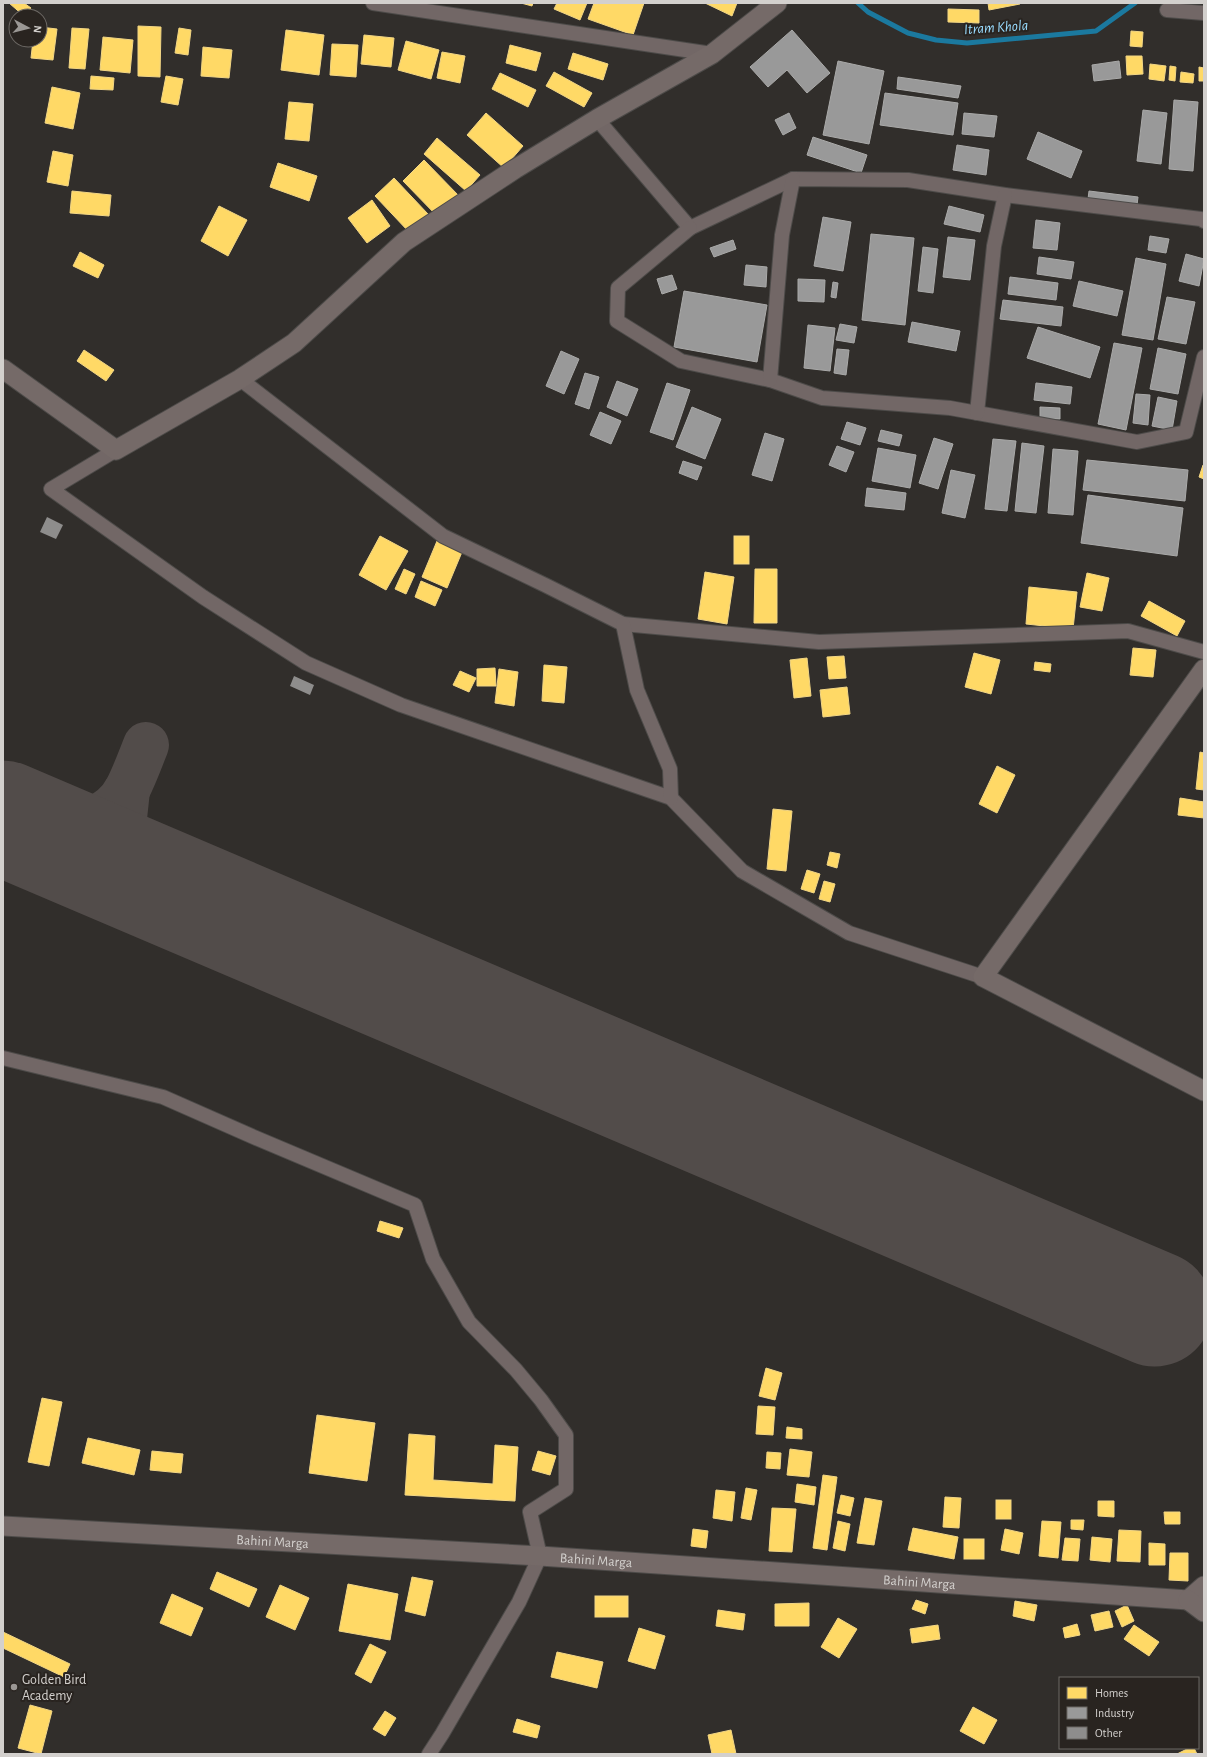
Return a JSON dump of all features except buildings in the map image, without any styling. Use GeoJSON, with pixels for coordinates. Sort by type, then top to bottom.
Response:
{"type":"FeatureCollection","features":[{"type":"Feature","properties":{"kind":"street"},"geometry":{"type":"LineString","coordinates":[[373,3],[712,54]]}},
{"type":"Feature","properties":{"kind":"street"},"geometry":{"type":"LineString","coordinates":[[777,3],[712,54],[597,119],[515,169],[404,242],[294,343],[240,379],[51,489],[203,597],[306,663],[402,705],[671,798],[742,871],[849,933],[982,977],[1204,1091]]}},
{"type":"Feature","properties":{"kind":"street"},"geometry":{"type":"LineString","coordinates":[[1168,10],[1204,13]]}},
{"type":"Feature","properties":{"kind":"street"},"geometry":{"type":"LineString","coordinates":[[597,119],[690,228]]}},
{"type":"Feature","properties":{"kind":"street"},"geometry":{"type":"LineString","coordinates":[[770,380],[782,235],[793,179]]}},
{"type":"Feature","properties":{"kind":"street"},"geometry":{"type":"LineString","coordinates":[[1204,221],[1201,219],[1005,195],[908,180],[793,179],[690,228],[618,288],[617,321],[681,361],[770,380],[822,398],[950,408],[1137,442],[1186,432],[1204,357]]}},
{"type":"Feature","properties":{"kind":"street"},"geometry":{"type":"LineString","coordinates":[[977,413],[994,246],[1005,195]]}},
{"type":"Feature","properties":{"kind":"street"},"geometry":{"type":"LineString","coordinates":[[3,369],[116,450]]}},
{"type":"Feature","properties":{"kind":"street"},"geometry":{"type":"LineString","coordinates":[[240,379],[443,536],[623,624],[820,642],[1128,631],[1204,652]]}},
{"type":"Feature","properties":{"kind":"street"},"geometry":{"type":"LineString","coordinates":[[623,624],[637,690],[670,769],[671,798]]}},
{"type":"Feature","properties":{"kind":"street"},"geometry":{"type":"LineString","coordinates":[[982,977],[1204,669]]}},
{"type":"Feature","properties":{"kind":"street"},"geometry":{"type":"LineString","coordinates":[[3,1058],[163,1097],[415,1205],[433,1260],[469,1322],[516,1370],[566,1435],[566,1489],[530,1512],[540,1556],[519,1602],[429,1754]]}},
{"type":"Feature","properties":{"kind":"street","name":"Bahini Marga"},"geometry":{"type":"LineString","coordinates":[[3,1526],[540,1556],[1188,1600]]}},
{"type":"Feature","properties":{"kind":"street"},"geometry":{"type":"LineString","coordinates":[[1204,1586],[1188,1600],[1204,1612]]}},
{"type":"Feature","properties":{"kind":"waterway","name":"Itram Khola"},"geometry":{"type":"LineString","coordinates":[[858,3],[868,12],[908,33],[936,40],[967,43],[1096,31],[1135,3]]}},
{"type":"Feature","properties":{"kind":"taxiway"},"geometry":{"type":"LineString","coordinates":[[30,829],[58,827],[85,822],[98,817],[109,810],[120,801],[128,788],[146,745]]}},
{"type":"Feature","properties":{"kind":"taxiway"},"geometry":{"type":"LineString","coordinates":[[127,790],[124,818],[128,838],[154,882]]}},
{"type":"Feature","properties":{"kind":"runway"},"geometry":{"type":"LineString","coordinates":[[3,818],[1155,1309]]}},
{"type":"Feature","properties":{"kind":"place","name":"Golden Bird Academy"},"geometry":{"type":"Point","coordinates":[14,1687]}}]}
